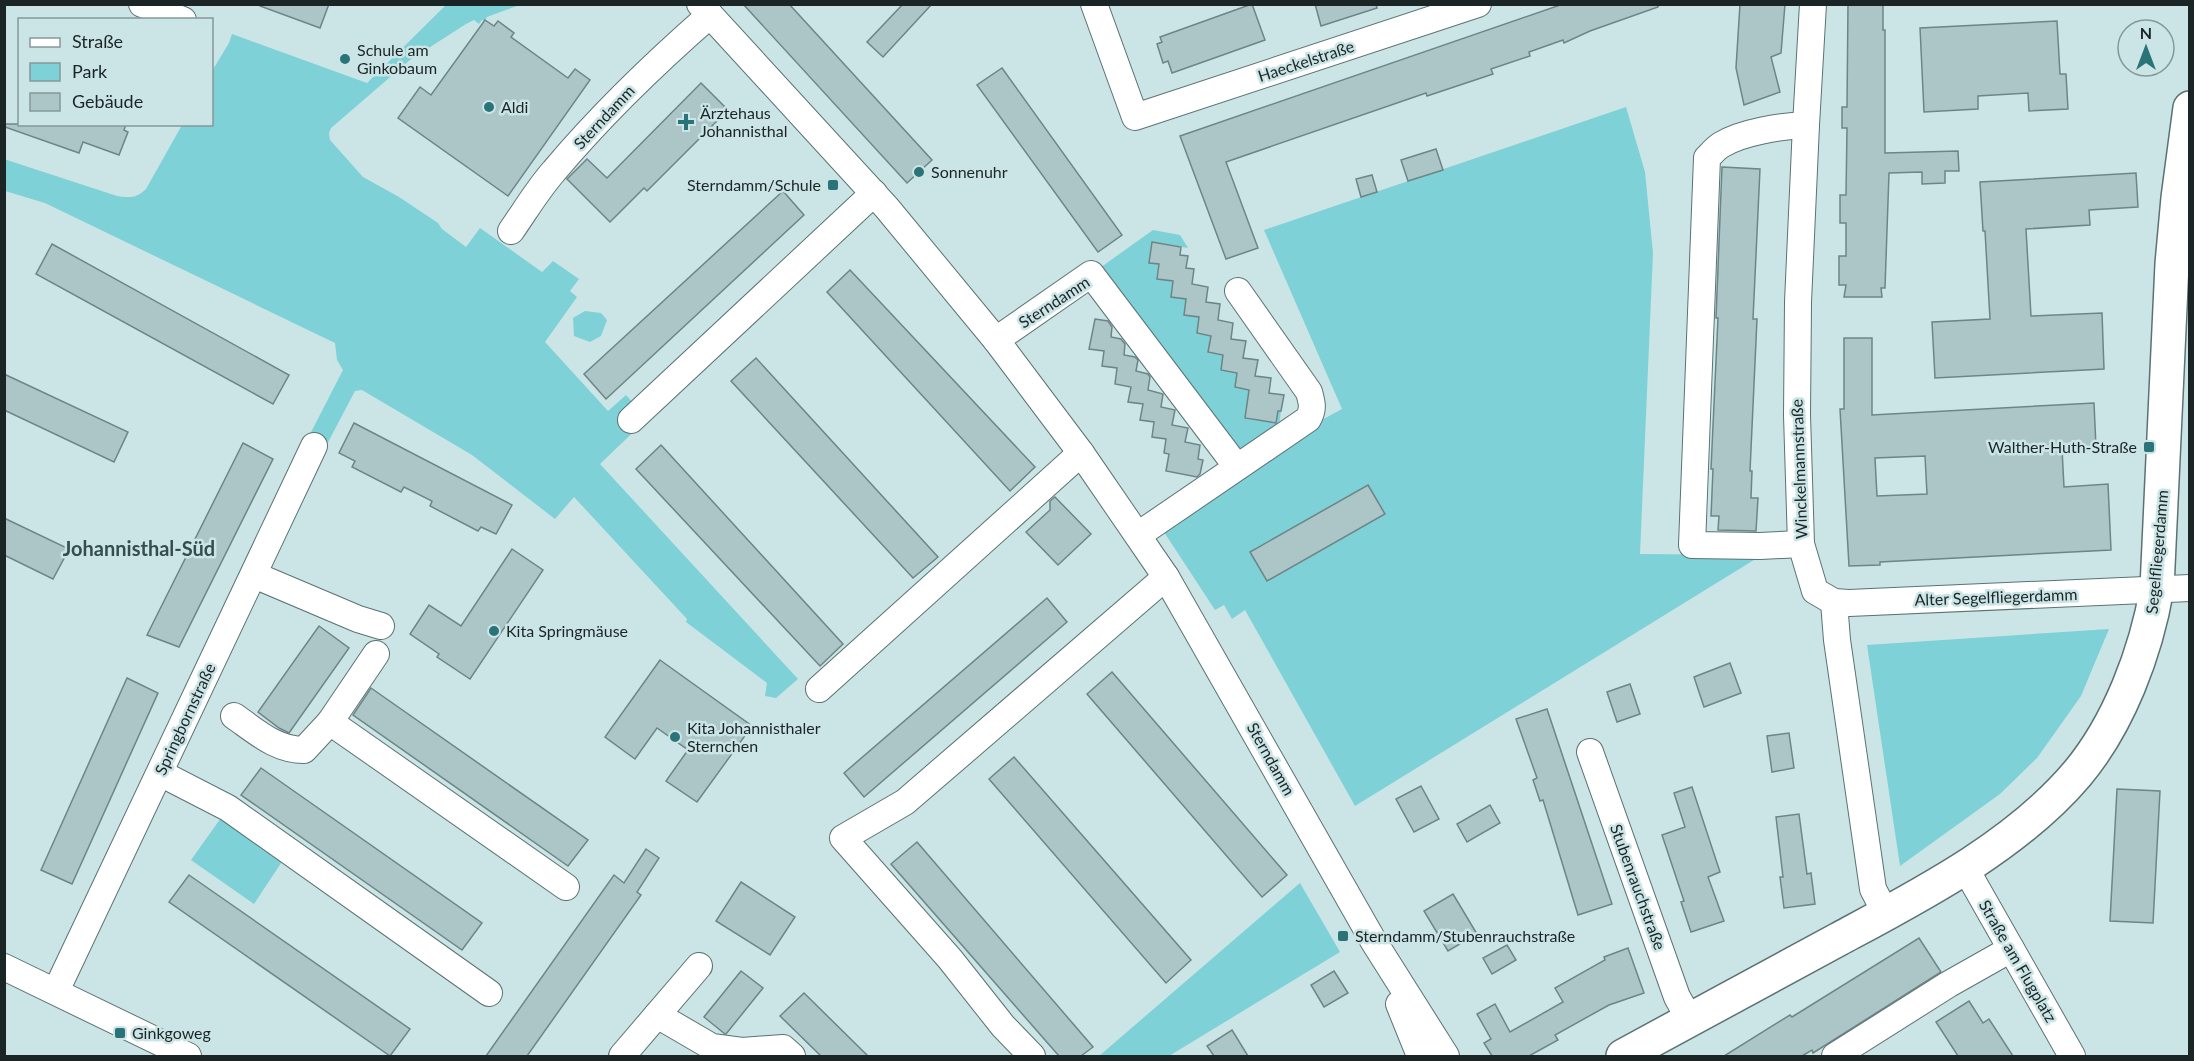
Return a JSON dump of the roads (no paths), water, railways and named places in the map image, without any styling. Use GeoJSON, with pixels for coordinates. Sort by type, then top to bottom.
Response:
{"type":"FeatureCollection","features":[{"type":"Feature","properties":{"kind":"main road","name":"Segelfliegerdamm"},"geometry":{"type":"LineString","coordinates":[[1886,914],[1964,866],[2030,821],[2078,773],[2104,736],[2146,637],[2157,588],[2172,264],[2189,110]]}},
{"type":"Feature","properties":{"kind":"main road"},"geometry":{"type":"LineString","coordinates":[[1623,1056],[1886,914]]}},
{"type":"Feature","properties":{"kind":"street"},"geometry":{"type":"LineString","coordinates":[[142,4],[178,18]]}},
{"type":"Feature","properties":{"kind":"street","name":"Haeckelstraße"},"geometry":{"type":"LineString","coordinates":[[1094,4],[1135,117],[1478,4]]}},
{"type":"Feature","properties":{"kind":"street","name":"Winckelmannstraße"},"geometry":{"type":"LineString","coordinates":[[1814,4],[1797,334],[1801,544],[1815,591],[1834,602]]}},
{"type":"Feature","properties":{"kind":"street","name":"Sterndamm"},"geometry":{"type":"LineString","coordinates":[[511,231],[552,172],[705,10],[874,194],[996,340],[1081,453],[1166,577],[1374,942],[1446,1056]]}},
{"type":"Feature","properties":{"kind":"street"},"geometry":{"type":"LineString","coordinates":[[1801,544],[1692,545],[1707,158],[1721,145],[1758,132],[1790,125],[1806,125]]}},
{"type":"Feature","properties":{"kind":"street"},"geometry":{"type":"LineString","coordinates":[[631,420],[874,194]]}},
{"type":"Feature","properties":{"kind":"street","name":"Sterndamm"},"geometry":{"type":"LineString","coordinates":[[996,340],[1091,274],[1237,467]]}},
{"type":"Feature","properties":{"kind":"street"},"geometry":{"type":"LineString","coordinates":[[1138,535],[1308,419],[1312,413],[1313,405],[1309,392],[1238,291]]}},
{"type":"Feature","properties":{"kind":"street","name":"Springbornstraße"},"geometry":{"type":"LineString","coordinates":[[56,991],[254,575],[304,479],[314,446]]}},
{"type":"Feature","properties":{"kind":"street"},"geometry":{"type":"LineString","coordinates":[[819,689],[1081,453]]}},
{"type":"Feature","properties":{"kind":"street"},"geometry":{"type":"LineString","coordinates":[[254,575],[358,619],[381,626]]}},
{"type":"Feature","properties":{"kind":"street"},"geometry":{"type":"LineString","coordinates":[[1032,1056],[1003,1026],[950,959],[843,838],[905,802],[1166,577]]}},
{"type":"Feature","properties":{"kind":"street"},"geometry":{"type":"LineString","coordinates":[[2157,588],[2190,588]]}},
{"type":"Feature","properties":{"kind":"street","name":"Alter Segelfliegerdamm"},"geometry":{"type":"LineString","coordinates":[[1834,602],[2115,592],[2157,588]]}},
{"type":"Feature","properties":{"kind":"street"},"geometry":{"type":"LineString","coordinates":[[1834,602],[1837,640],[1873,889],[1886,914]]}},
{"type":"Feature","properties":{"kind":"street"},"geometry":{"type":"LineString","coordinates":[[234,716],[276,745],[291,750],[304,750],[330,722],[376,654]]}},
{"type":"Feature","properties":{"kind":"street"},"geometry":{"type":"LineString","coordinates":[[330,722],[566,887]]}},
{"type":"Feature","properties":{"kind":"street","name":"Stubenrauchstraße"},"geometry":{"type":"LineString","coordinates":[[1590,753],[1677,997],[1690,1020]]}},
{"type":"Feature","properties":{"kind":"street"},"geometry":{"type":"LineString","coordinates":[[160,773],[228,808],[489,993]]}},
{"type":"Feature","properties":{"kind":"street","name":"Straße am Flugplatz"},"geometry":{"type":"LineString","coordinates":[[1964,866],[2072,1056]]}},
{"type":"Feature","properties":{"kind":"street","name":"Sterndamm"},"geometry":{"type":"LineString","coordinates":[[1374,942],[1420,1056]]}},
{"type":"Feature","properties":{"kind":"street"},"geometry":{"type":"LineString","coordinates":[[1835,1056],[1949,984],[2011,949]]}},
{"type":"Feature","properties":{"kind":"street"},"geometry":{"type":"LineString","coordinates":[[622,1056],[699,966]]}},
{"type":"Feature","properties":{"kind":"street"},"geometry":{"type":"LineString","coordinates":[[4,967],[56,991],[173,1053]]}},
{"type":"Feature","properties":{"kind":"street"},"geometry":{"type":"LineString","coordinates":[[657,1015],[712,1047],[742,1051],[783,1048],[792,1056]]}},
{"type":"Feature","properties":{"kind":"place","name":"Schule am Ginkobaum"},"geometry":{"type":"Point","coordinates":[345,59]}},
{"type":"Feature","properties":{"kind":"place","name":"Aldi"},"geometry":{"type":"Point","coordinates":[489,107]}},
{"type":"Feature","properties":{"kind":"place","name":"Ärztehaus Johannisthal"},"geometry":{"type":"Point","coordinates":[686,122]}},
{"type":"Feature","properties":{"kind":"place","name":"Sonnenuhr"},"geometry":{"type":"Point","coordinates":[919,172]}},
{"type":"Feature","properties":{"kind":"place","name":"Sterndamm/Schule"},"geometry":{"type":"Point","coordinates":[833,185]}},
{"type":"Feature","properties":{"kind":"place","name":"Walther-Huth-Straße"},"geometry":{"type":"Point","coordinates":[2149,447]}},
{"type":"Feature","properties":{"kind":"place","name":"Kita Springmäuse"},"geometry":{"type":"Point","coordinates":[494,631]}},
{"type":"Feature","properties":{"kind":"place","name":"Kita Johannisthaler Sternchen"},"geometry":{"type":"Point","coordinates":[675,737]}},
{"type":"Feature","properties":{"kind":"place","name":"Sterndamm/Stubenrauchstraße"},"geometry":{"type":"Point","coordinates":[1343,936]}},
{"type":"Feature","properties":{"kind":"place","name":"Ginkgoweg"},"geometry":{"type":"Point","coordinates":[120,1033]}},
{"type":"Feature","properties":{"kind":"district","name":"Johannisthal-Süd"},"geometry":{"type":"Point","coordinates":[139,549]}}]}
